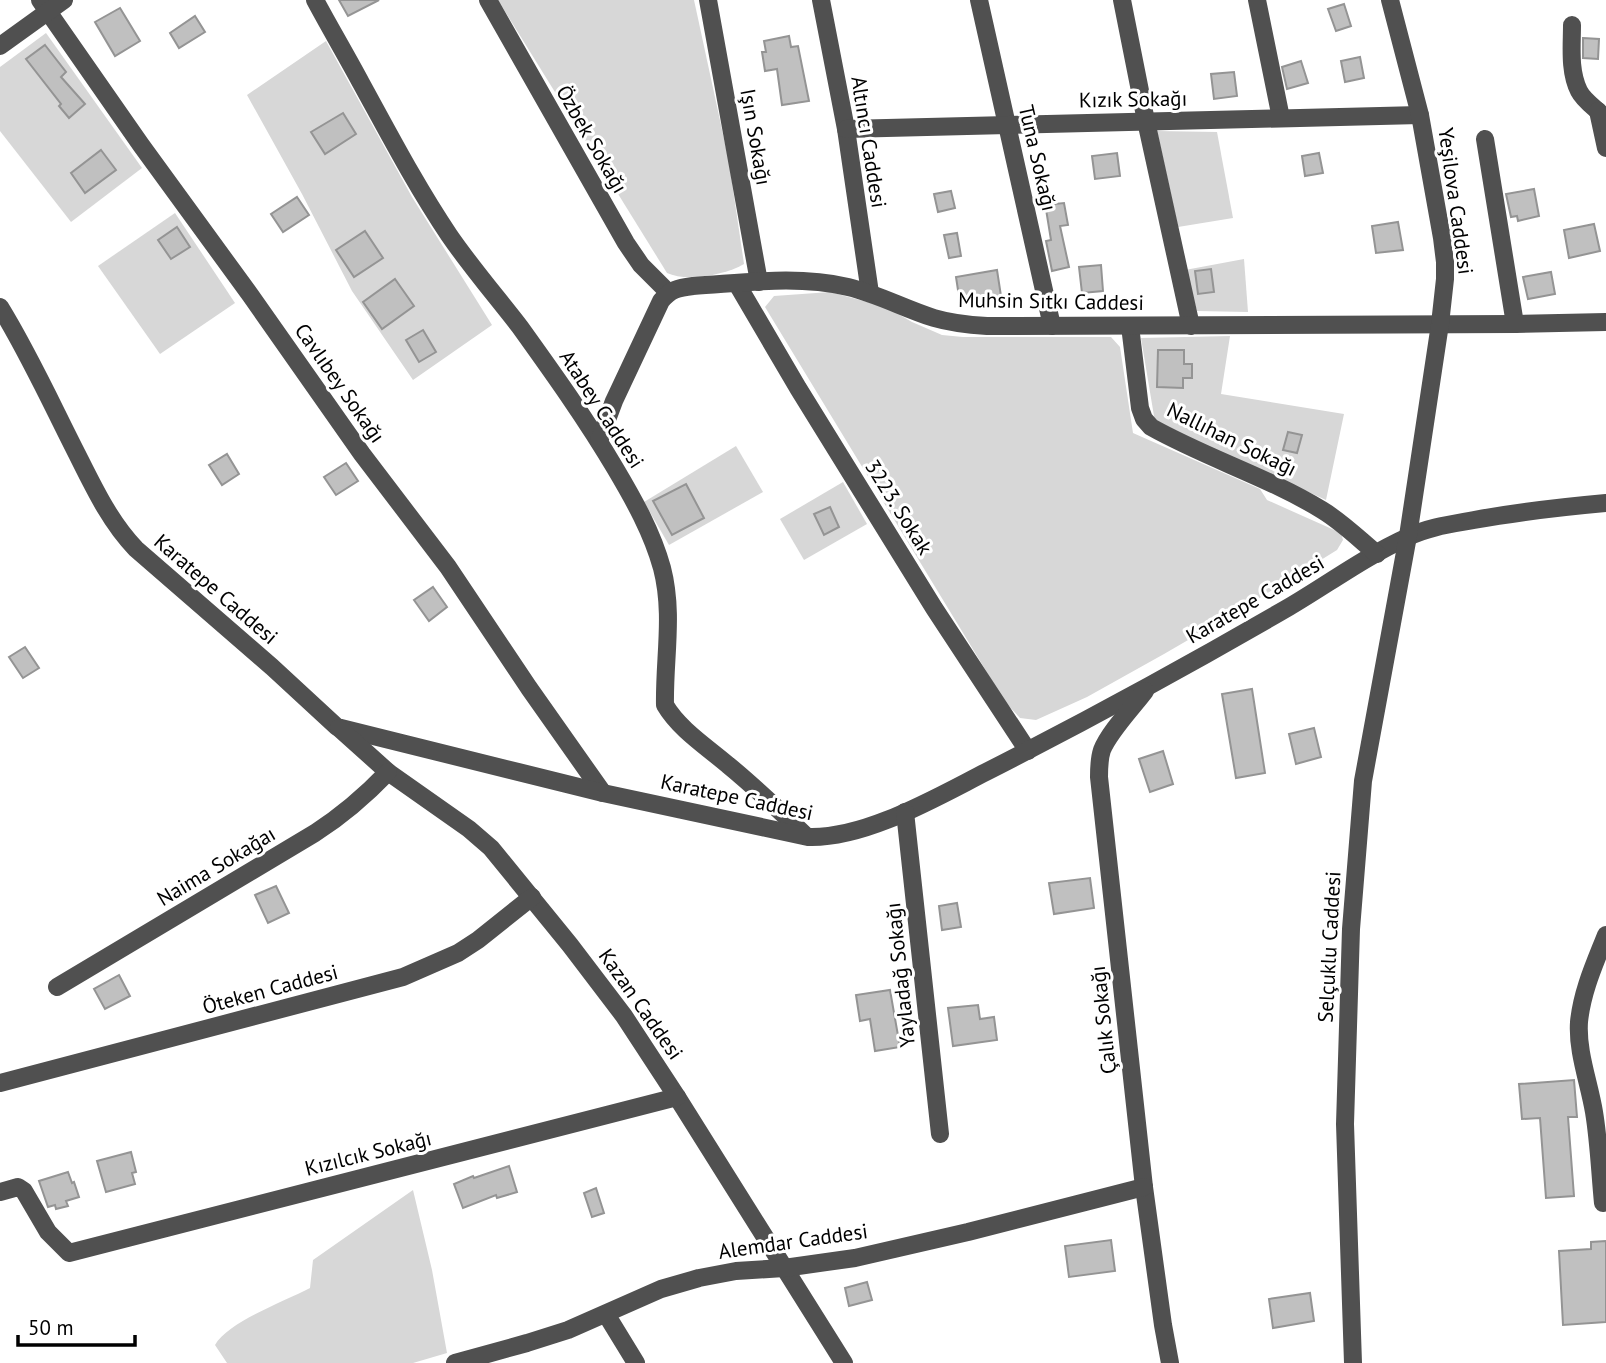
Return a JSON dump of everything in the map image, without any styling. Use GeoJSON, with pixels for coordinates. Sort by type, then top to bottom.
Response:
{"type":"FeatureCollection","features":[{"type":"Feature","properties":{"kind":"street"},"geometry":{"type":"LineString","coordinates":[[0,46],[44,6],[64,0]]}},
{"type":"Feature","properties":{"kind":"street","name":"Atabey Caddesi"},"geometry":{"type":"LineString","coordinates":[[315,0],[401,158],[449,235],[519,326],[599,441],[641,514],[662,569],[668,601],[665,705],[685,728],[808,837]]}},
{"type":"Feature","properties":{"kind":"street","name":"Özbek Sokağı"},"geometry":{"type":"LineString","coordinates":[[488,0],[626,243],[641,265],[667,292]]}},
{"type":"Feature","properties":{"kind":"street","name":"Işın Sokağı"},"geometry":{"type":"LineString","coordinates":[[708,0],[759,282]]}},
{"type":"Feature","properties":{"kind":"street","name":"Altıncı Caddesi"},"geometry":{"type":"LineString","coordinates":[[821,0],[846,129],[870,293]]}},
{"type":"Feature","properties":{"kind":"street","name":"Tuna Sokağı"},"geometry":{"type":"LineString","coordinates":[[979,0],[1052,326]]}},
{"type":"Feature","properties":{"kind":"street"},"geometry":{"type":"LineString","coordinates":[[1122,0],[1191,326]]}},
{"type":"Feature","properties":{"kind":"street"},"geometry":{"type":"LineString","coordinates":[[1256,0],[1281,118]]}},
{"type":"Feature","properties":{"kind":"street","name":"Yeşilova Caddesi"},"geometry":{"type":"LineString","coordinates":[[1390,0],[1420,115],[1446,279],[1408,536]]}},
{"type":"Feature","properties":{"kind":"street","name":"Cavlıbey Sokağı"},"geometry":{"type":"LineString","coordinates":[[44,6],[362,454],[448,567],[603,793]]}},
{"type":"Feature","properties":{"kind":"street"},"geometry":{"type":"LineString","coordinates":[[1572,25],[1572,66],[1575,81],[1584,99],[1602,111],[1606,148]]}},
{"type":"Feature","properties":{"kind":"street","name":"Kızık Sokağı"},"geometry":{"type":"LineString","coordinates":[[846,129],[1420,115]]}},
{"type":"Feature","properties":{"kind":"street"},"geometry":{"type":"LineString","coordinates":[[1485,139],[1515,324]]}},
{"type":"Feature","properties":{"kind":"street","name":"Muhsin Sıtkı Caddesi"},"geometry":{"type":"LineString","coordinates":[[667,292],[693,286],[793,280],[819,282],[847,286],[933,318],[961,324],[1191,326],[1606,322]]}},
{"type":"Feature","properties":{"kind":"street","name":"3223. Sokak"},"geometry":{"type":"LineString","coordinates":[[737,284],[934,608],[1028,751]]}},
{"type":"Feature","properties":{"kind":"street"},"geometry":{"type":"LineString","coordinates":[[599,441],[614,401],[660,301],[667,292]]}},
{"type":"Feature","properties":{"kind":"street","name":"Karatepe Caddesi"},"geometry":{"type":"LineString","coordinates":[[0,307],[119,530],[144,557],[337,727],[603,793],[808,837],[842,833],[905,812],[1028,751],[1289,607],[1408,536],[1448,524],[1494,516],[1606,503]]}},
{"type":"Feature","properties":{"kind":"street","name":"Nallıhan Sokağı"},"geometry":{"type":"LineString","coordinates":[[1130,326],[1140,408],[1151,427],[1324,510],[1377,554]]}},
{"type":"Feature","properties":{"kind":"street","name":"Selçuklu Caddesi"},"geometry":{"type":"LineString","coordinates":[[1353,1363],[1345,1124],[1351,929],[1363,781],[1408,536]]}},
{"type":"Feature","properties":{"kind":"street","name":"Çalık Sokağı"},"geometry":{"type":"LineString","coordinates":[[1149,686],[1108,739],[1099,763],[1099,778],[1144,1187],[1170,1363]]}},
{"type":"Feature","properties":{"kind":"street","name":"Kazan Caddesi"},"geometry":{"type":"LineString","coordinates":[[337,727],[388,772],[469,829],[491,848],[570,945],[624,1016],[844,1363]]}},
{"type":"Feature","properties":{"kind":"street","name":"Naima Sokağaı"},"geometry":{"type":"LineString","coordinates":[[57,987],[315,833],[341,816],[388,772]]}},
{"type":"Feature","properties":{"kind":"street","name":"Yayladağ Sokağı"},"geometry":{"type":"LineString","coordinates":[[905,812],[940,1134]]}},
{"type":"Feature","properties":{"kind":"street","name":"Öteken Caddesi"},"geometry":{"type":"LineString","coordinates":[[0,1083],[403,977],[458,953],[531,897]]}},
{"type":"Feature","properties":{"kind":"street"},"geometry":{"type":"LineString","coordinates":[[1601,934],[1579,1024],[1580,1045],[1594,1114],[1603,1203]]}},
{"type":"Feature","properties":{"kind":"street","name":"Kızılcık Sokağı"},"geometry":{"type":"LineString","coordinates":[[0,1192],[18,1188],[24,1191],[48,1232],[69,1253],[677,1097]]}},
{"type":"Feature","properties":{"kind":"street","name":"Alemdar Caddesi"},"geometry":{"type":"LineString","coordinates":[[455,1363],[527,1343],[606,1314],[661,1289],[699,1278],[736,1271],[784,1268],[855,1258],[1144,1187]]}},
{"type":"Feature","properties":{"kind":"street"},"geometry":{"type":"LineString","coordinates":[[606,1314],[636,1363]]}},
{"type":"Feature","properties":{"kind":"shaded area"},"geometry":{"type":"Polygon","coordinates":[[[498,0],[694,0],[729,162],[744,264],[706,276],[685,277],[667,273],[498,0]]]}},
{"type":"Feature","properties":{"kind":"shaded area"},"geometry":{"type":"Polygon","coordinates":[[[46,33],[142,168],[71,222],[0,131],[0,67],[46,33]]]}},
{"type":"Feature","properties":{"kind":"shaded area"},"geometry":{"type":"Polygon","coordinates":[[[326,41],[412,197],[492,325],[413,380],[352,291],[247,95],[326,41]]]}},
{"type":"Feature","properties":{"kind":"shaded area"},"geometry":{"type":"Polygon","coordinates":[[[1157,131],[1217,132],[1233,218],[1178,227],[1157,131]]]}},
{"type":"Feature","properties":{"kind":"shaded area"},"geometry":{"type":"Polygon","coordinates":[[[175,213],[235,303],[160,354],[98,266],[175,213]]]}},
{"type":"Feature","properties":{"kind":"shaded area"},"geometry":{"type":"Polygon","coordinates":[[[1244,259],[1248,312],[1197,311],[1185,270],[1244,259]]]}},
{"type":"Feature","properties":{"kind":"shaded area"},"geometry":{"type":"Polygon","coordinates":[[[830,292],[886,307],[942,335],[1111,337],[1120,347],[1133,433],[1260,489],[1267,500],[1341,533],[1343,540],[1337,550],[1245,607],[1087,697],[1036,720],[1020,718],[1005,702],[765,307],[774,296],[830,292]]]}},
{"type":"Feature","properties":{"kind":"shaded area"},"geometry":{"type":"Polygon","coordinates":[[[1230,336],[1221,394],[1344,414],[1326,500],[1155,422],[1141,338],[1230,336]]]}},
{"type":"Feature","properties":{"kind":"shaded area"},"geometry":{"type":"Polygon","coordinates":[[[736,446],[763,492],[669,545],[644,502],[736,446]]]}},
{"type":"Feature","properties":{"kind":"shaded area"},"geometry":{"type":"Polygon","coordinates":[[[843,482],[867,524],[804,560],[780,519],[843,482]]]}},
{"type":"Feature","properties":{"kind":"shaded area"},"geometry":{"type":"Polygon","coordinates":[[[413,1190],[432,1270],[447,1353],[413,1363],[227,1363],[215,1345],[222,1336],[244,1320],[310,1288],[313,1260],[413,1190]]]}},
{"type":"Feature","properties":{"kind":"building"},"geometry":{"type":"Polygon","coordinates":[[[339,0],[379,0],[348,16],[339,0]]]}},
{"type":"Feature","properties":{"kind":"building"},"geometry":{"type":"Polygon","coordinates":[[[1344,4],[1351,26],[1336,31],[1328,9],[1344,4]]]}},
{"type":"Feature","properties":{"kind":"building"},"geometry":{"type":"Polygon","coordinates":[[[120,8],[140,41],[115,56],[95,22],[120,8]]]}},
{"type":"Feature","properties":{"kind":"building"},"geometry":{"type":"Polygon","coordinates":[[[195,16],[205,32],[179,48],[170,33],[195,16]]]}},
{"type":"Feature","properties":{"kind":"building"},"geometry":{"type":"Polygon","coordinates":[[[789,36],[791,47],[798,46],[809,101],[782,105],[777,69],[765,71],[762,52],[766,52],[764,41],[789,36]]]}},
{"type":"Feature","properties":{"kind":"building"},"geometry":{"type":"Polygon","coordinates":[[[1583,38],[1599,39],[1598,59],[1583,58],[1583,38]]]}},
{"type":"Feature","properties":{"kind":"building"},"geometry":{"type":"Polygon","coordinates":[[[45,45],[66,72],[61,77],[85,104],[69,118],[26,59],[45,45]]]}},
{"type":"Feature","properties":{"kind":"building"},"geometry":{"type":"Polygon","coordinates":[[[1360,57],[1364,78],[1345,82],[1341,61],[1360,57]]]}},
{"type":"Feature","properties":{"kind":"building"},"geometry":{"type":"Polygon","coordinates":[[[1301,61],[1308,83],[1287,89],[1282,67],[1301,61]]]}},
{"type":"Feature","properties":{"kind":"building"},"geometry":{"type":"Polygon","coordinates":[[[1234,72],[1237,96],[1214,99],[1211,74],[1234,72]]]}},
{"type":"Feature","properties":{"kind":"building"},"geometry":{"type":"Polygon","coordinates":[[[343,113],[356,134],[325,154],[311,132],[343,113]]]}},
{"type":"Feature","properties":{"kind":"building"},"geometry":{"type":"Polygon","coordinates":[[[101,150],[116,170],[85,193],[71,173],[101,150]]]}},
{"type":"Feature","properties":{"kind":"building"},"geometry":{"type":"Polygon","coordinates":[[[1117,153],[1120,176],[1095,179],[1092,156],[1117,153]]]}},
{"type":"Feature","properties":{"kind":"building"},"geometry":{"type":"Polygon","coordinates":[[[1319,153],[1323,173],[1305,176],[1302,156],[1319,153]]]}},
{"type":"Feature","properties":{"kind":"building"},"geometry":{"type":"Polygon","coordinates":[[[1534,189],[1539,216],[1518,221],[1517,216],[1511,217],[1506,194],[1534,189]]]}},
{"type":"Feature","properties":{"kind":"building"},"geometry":{"type":"Polygon","coordinates":[[[951,191],[955,208],[938,212],[934,194],[951,191]]]}},
{"type":"Feature","properties":{"kind":"building"},"geometry":{"type":"Polygon","coordinates":[[[297,197],[309,215],[283,232],[271,214],[297,197]]]}},
{"type":"Feature","properties":{"kind":"building"},"geometry":{"type":"Polygon","coordinates":[[[1055,201],[1055,204],[1064,203],[1068,225],[1060,226],[1069,267],[1052,271],[1046,241],[1051,240],[1045,203],[1055,201]]]}},
{"type":"Feature","properties":{"kind":"building"},"geometry":{"type":"Polygon","coordinates":[[[1398,222],[1403,250],[1376,253],[1372,226],[1398,222]]]}},
{"type":"Feature","properties":{"kind":"building"},"geometry":{"type":"Polygon","coordinates":[[[1594,224],[1600,251],[1569,258],[1564,230],[1594,224]]]}},
{"type":"Feature","properties":{"kind":"building"},"geometry":{"type":"Polygon","coordinates":[[[177,227],[190,247],[171,259],[158,240],[177,227]]]}},
{"type":"Feature","properties":{"kind":"building"},"geometry":{"type":"Polygon","coordinates":[[[365,231],[383,258],[354,277],[336,250],[365,231]]]}},
{"type":"Feature","properties":{"kind":"building"},"geometry":{"type":"Polygon","coordinates":[[[957,233],[961,256],[949,258],[944,235],[957,233]]]}},
{"type":"Feature","properties":{"kind":"building"},"geometry":{"type":"Polygon","coordinates":[[[1101,265],[1103,291],[1082,293],[1079,267],[1101,265]]]}},
{"type":"Feature","properties":{"kind":"building"},"geometry":{"type":"Polygon","coordinates":[[[1211,269],[1214,292],[1198,294],[1195,271],[1211,269]]]}},
{"type":"Feature","properties":{"kind":"building"},"geometry":{"type":"Polygon","coordinates":[[[997,270],[1001,296],[960,303],[956,277],[997,270]]]}},
{"type":"Feature","properties":{"kind":"building"},"geometry":{"type":"Polygon","coordinates":[[[1551,272],[1555,294],[1528,299],[1523,277],[1551,272]]]}},
{"type":"Feature","properties":{"kind":"building"},"geometry":{"type":"Polygon","coordinates":[[[395,279],[414,306],[382,329],[363,302],[395,279]]]}},
{"type":"Feature","properties":{"kind":"building"},"geometry":{"type":"Polygon","coordinates":[[[423,330],[436,352],[419,362],[406,340],[423,330]]]}},
{"type":"Feature","properties":{"kind":"building"},"geometry":{"type":"Polygon","coordinates":[[[1158,350],[1184,350],[1184,364],[1192,364],[1192,378],[1183,378],[1183,388],[1157,387],[1158,350]]]}},
{"type":"Feature","properties":{"kind":"building"},"geometry":{"type":"Polygon","coordinates":[[[1288,432],[1302,435],[1297,453],[1283,450],[1288,432]]]}},
{"type":"Feature","properties":{"kind":"building"},"geometry":{"type":"Polygon","coordinates":[[[227,454],[239,474],[222,485],[209,465],[227,454]]]}},
{"type":"Feature","properties":{"kind":"building"},"geometry":{"type":"Polygon","coordinates":[[[346,463],[358,481],[336,495],[324,477],[346,463]]]}},
{"type":"Feature","properties":{"kind":"building"},"geometry":{"type":"Polygon","coordinates":[[[686,484],[704,518],[672,535],[653,501],[686,484]]]}},
{"type":"Feature","properties":{"kind":"building"},"geometry":{"type":"Polygon","coordinates":[[[830,507],[839,527],[824,535],[814,514],[830,507]]]}},
{"type":"Feature","properties":{"kind":"building"},"geometry":{"type":"Polygon","coordinates":[[[433,587],[447,607],[429,621],[414,600],[433,587]]]}},
{"type":"Feature","properties":{"kind":"building"},"geometry":{"type":"Polygon","coordinates":[[[25,647],[39,668],[23,678],[9,657],[25,647]]]}},
{"type":"Feature","properties":{"kind":"building"},"geometry":{"type":"Polygon","coordinates":[[[1252,689],[1265,773],[1236,778],[1222,694],[1252,689]]]}},
{"type":"Feature","properties":{"kind":"building"},"geometry":{"type":"Polygon","coordinates":[[[1314,728],[1321,757],[1296,764],[1289,734],[1314,728]]]}},
{"type":"Feature","properties":{"kind":"building"},"geometry":{"type":"Polygon","coordinates":[[[1163,751],[1173,784],[1150,792],[1139,759],[1163,751]]]}},
{"type":"Feature","properties":{"kind":"building"},"geometry":{"type":"Polygon","coordinates":[[[1090,878],[1094,908],[1054,914],[1049,883],[1090,878]]]}},
{"type":"Feature","properties":{"kind":"building"},"geometry":{"type":"Polygon","coordinates":[[[276,886],[289,913],[268,923],[255,895],[276,886]]]}},
{"type":"Feature","properties":{"kind":"building"},"geometry":{"type":"Polygon","coordinates":[[[957,903],[961,927],[942,930],[939,906],[957,903]]]}},
{"type":"Feature","properties":{"kind":"building"},"geometry":{"type":"Polygon","coordinates":[[[119,975],[130,996],[105,1009],[94,989],[119,975]]]}},
{"type":"Feature","properties":{"kind":"building"},"geometry":{"type":"Polygon","coordinates":[[[890,990],[900,1047],[875,1051],[870,1019],[860,1021],[856,995],[890,990]]]}},
{"type":"Feature","properties":{"kind":"building"},"geometry":{"type":"Polygon","coordinates":[[[978,1005],[980,1019],[994,1017],[997,1040],[953,1046],[948,1008],[978,1005]]]}},
{"type":"Feature","properties":{"kind":"building"},"geometry":{"type":"Polygon","coordinates":[[[1574,1080],[1577,1117],[1568,1117],[1574,1196],[1546,1198],[1540,1118],[1522,1119],[1519,1084],[1574,1080]]]}},
{"type":"Feature","properties":{"kind":"building"},"geometry":{"type":"Polygon","coordinates":[[[131,1152],[136,1172],[132,1173],[135,1184],[106,1192],[97,1161],[131,1152]]]}},
{"type":"Feature","properties":{"kind":"building"},"geometry":{"type":"Polygon","coordinates":[[[509,1166],[517,1192],[497,1198],[496,1195],[463,1208],[454,1184],[509,1166]]]}},
{"type":"Feature","properties":{"kind":"building"},"geometry":{"type":"Polygon","coordinates":[[[68,1172],[79,1197],[66,1201],[68,1206],[56,1209],[55,1205],[48,1207],[39,1181],[68,1172]]]}},
{"type":"Feature","properties":{"kind":"building"},"geometry":{"type":"Polygon","coordinates":[[[596,1188],[604,1213],[592,1217],[584,1193],[596,1188]]]}},
{"type":"Feature","properties":{"kind":"building"},"geometry":{"type":"Polygon","coordinates":[[[1111,1240],[1115,1271],[1069,1277],[1065,1246],[1111,1240]]]}},
{"type":"Feature","properties":{"kind":"building"},"geometry":{"type":"Polygon","coordinates":[[[1606,1241],[1606,1322],[1563,1325],[1559,1251],[1591,1249],[1591,1242],[1606,1241]]]}},
{"type":"Feature","properties":{"kind":"building"},"geometry":{"type":"Polygon","coordinates":[[[867,1282],[872,1300],[849,1306],[845,1288],[867,1282]]]}},
{"type":"Feature","properties":{"kind":"building"},"geometry":{"type":"Polygon","coordinates":[[[1310,1293],[1314,1321],[1273,1328],[1269,1299],[1310,1293]]]}}]}
